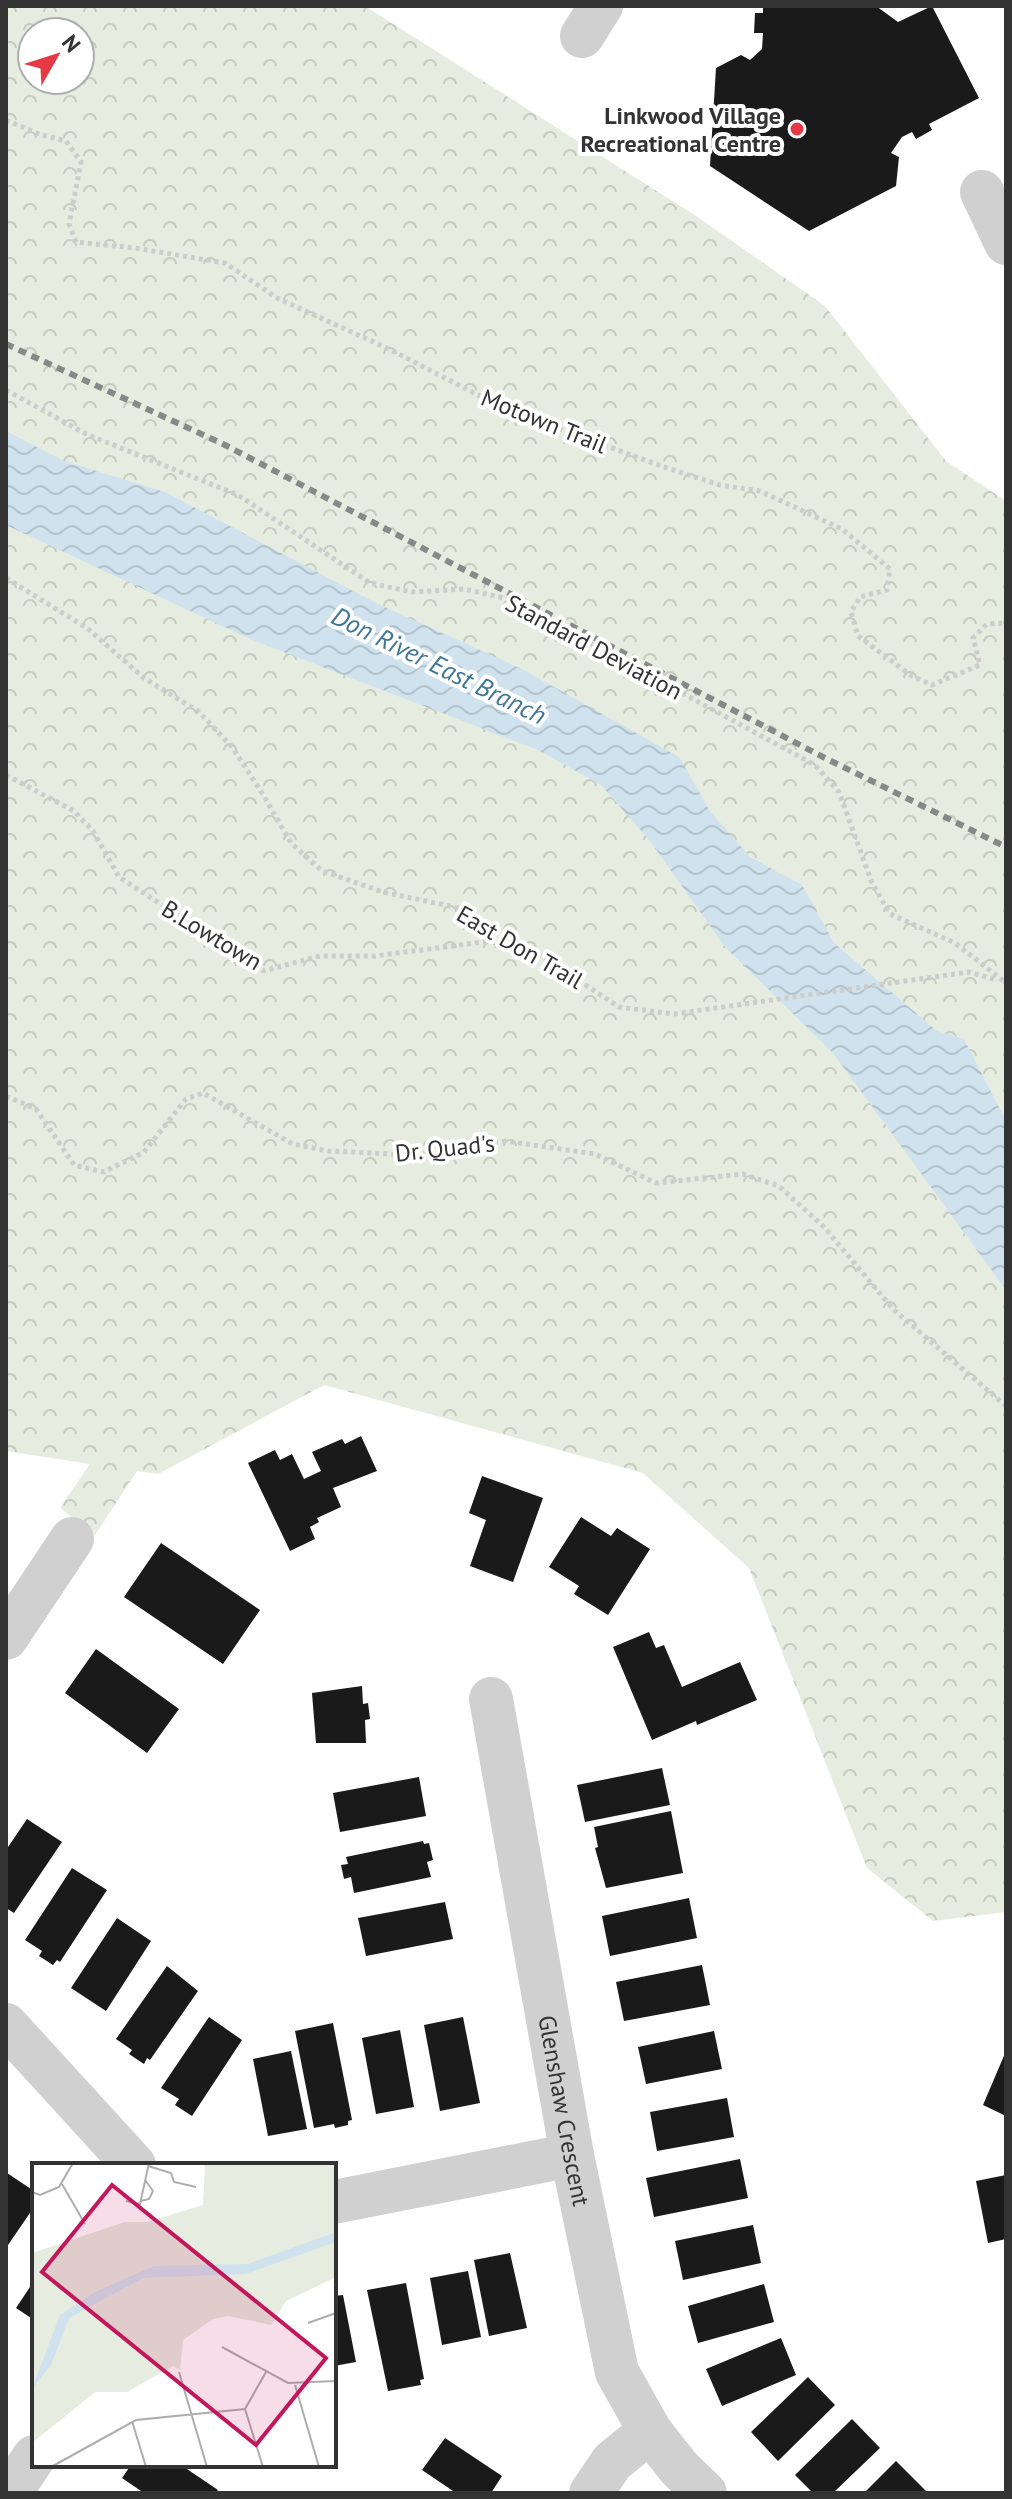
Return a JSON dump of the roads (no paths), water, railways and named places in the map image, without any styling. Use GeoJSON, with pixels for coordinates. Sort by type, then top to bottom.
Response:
{"type":"FeatureCollection","features":[{"type":"Feature","properties":{"kind":"street"},"geometry":{"type":"LineString","coordinates":[[982,192],[1006,243]]}},
{"type":"Feature","properties":{"kind":"street"},"geometry":{"type":"LineString","coordinates":[[6,1638],[72,1539]]}},
{"type":"Feature","properties":{"kind":"street","name":"Glenshaw Crescent"},"geometry":{"type":"LineString","coordinates":[[491,1699],[572,2155],[617,2372],[650,2431],[679,2468],[705,2493]]}},
{"type":"Feature","properties":{"kind":"street"},"geometry":{"type":"LineString","coordinates":[[6,2025],[132,2163]]}},
{"type":"Feature","properties":{"kind":"street"},"geometry":{"type":"LineString","coordinates":[[336,2202],[572,2155]]}},
{"type":"Feature","properties":{"kind":"street"},"geometry":{"type":"LineString","coordinates":[[591,2493],[612,2462],[650,2431]]}},
{"type":"Feature","properties":{"kind":"street"},"geometry":{"type":"LineString","coordinates":[[10,2493],[32,2460]]}},
{"type":"Feature","properties":{"kind":"water","name":"Don River East Branch"},"geometry":{"type":"Polygon","coordinates":[[[6,431],[64,461],[165,492],[378,604],[522,669],[679,757],[710,811],[750,857],[802,885],[834,943],[937,1031],[964,1039],[1006,1121],[1006,1290],[833,1053],[725,947],[650,841],[601,785],[538,750],[250,639],[6,525],[6,431]]]}},
{"type":"Feature","properties":{"kind":"railway"},"geometry":{"type":"LineString","coordinates":[[6,344],[223,444],[825,758],[1006,847]]}},
{"type":"Feature","properties":{"kind":"place","name":"Linkwood Village Recreational Centre"},"geometry":{"type":"Point","coordinates":[797,129]}}]}
